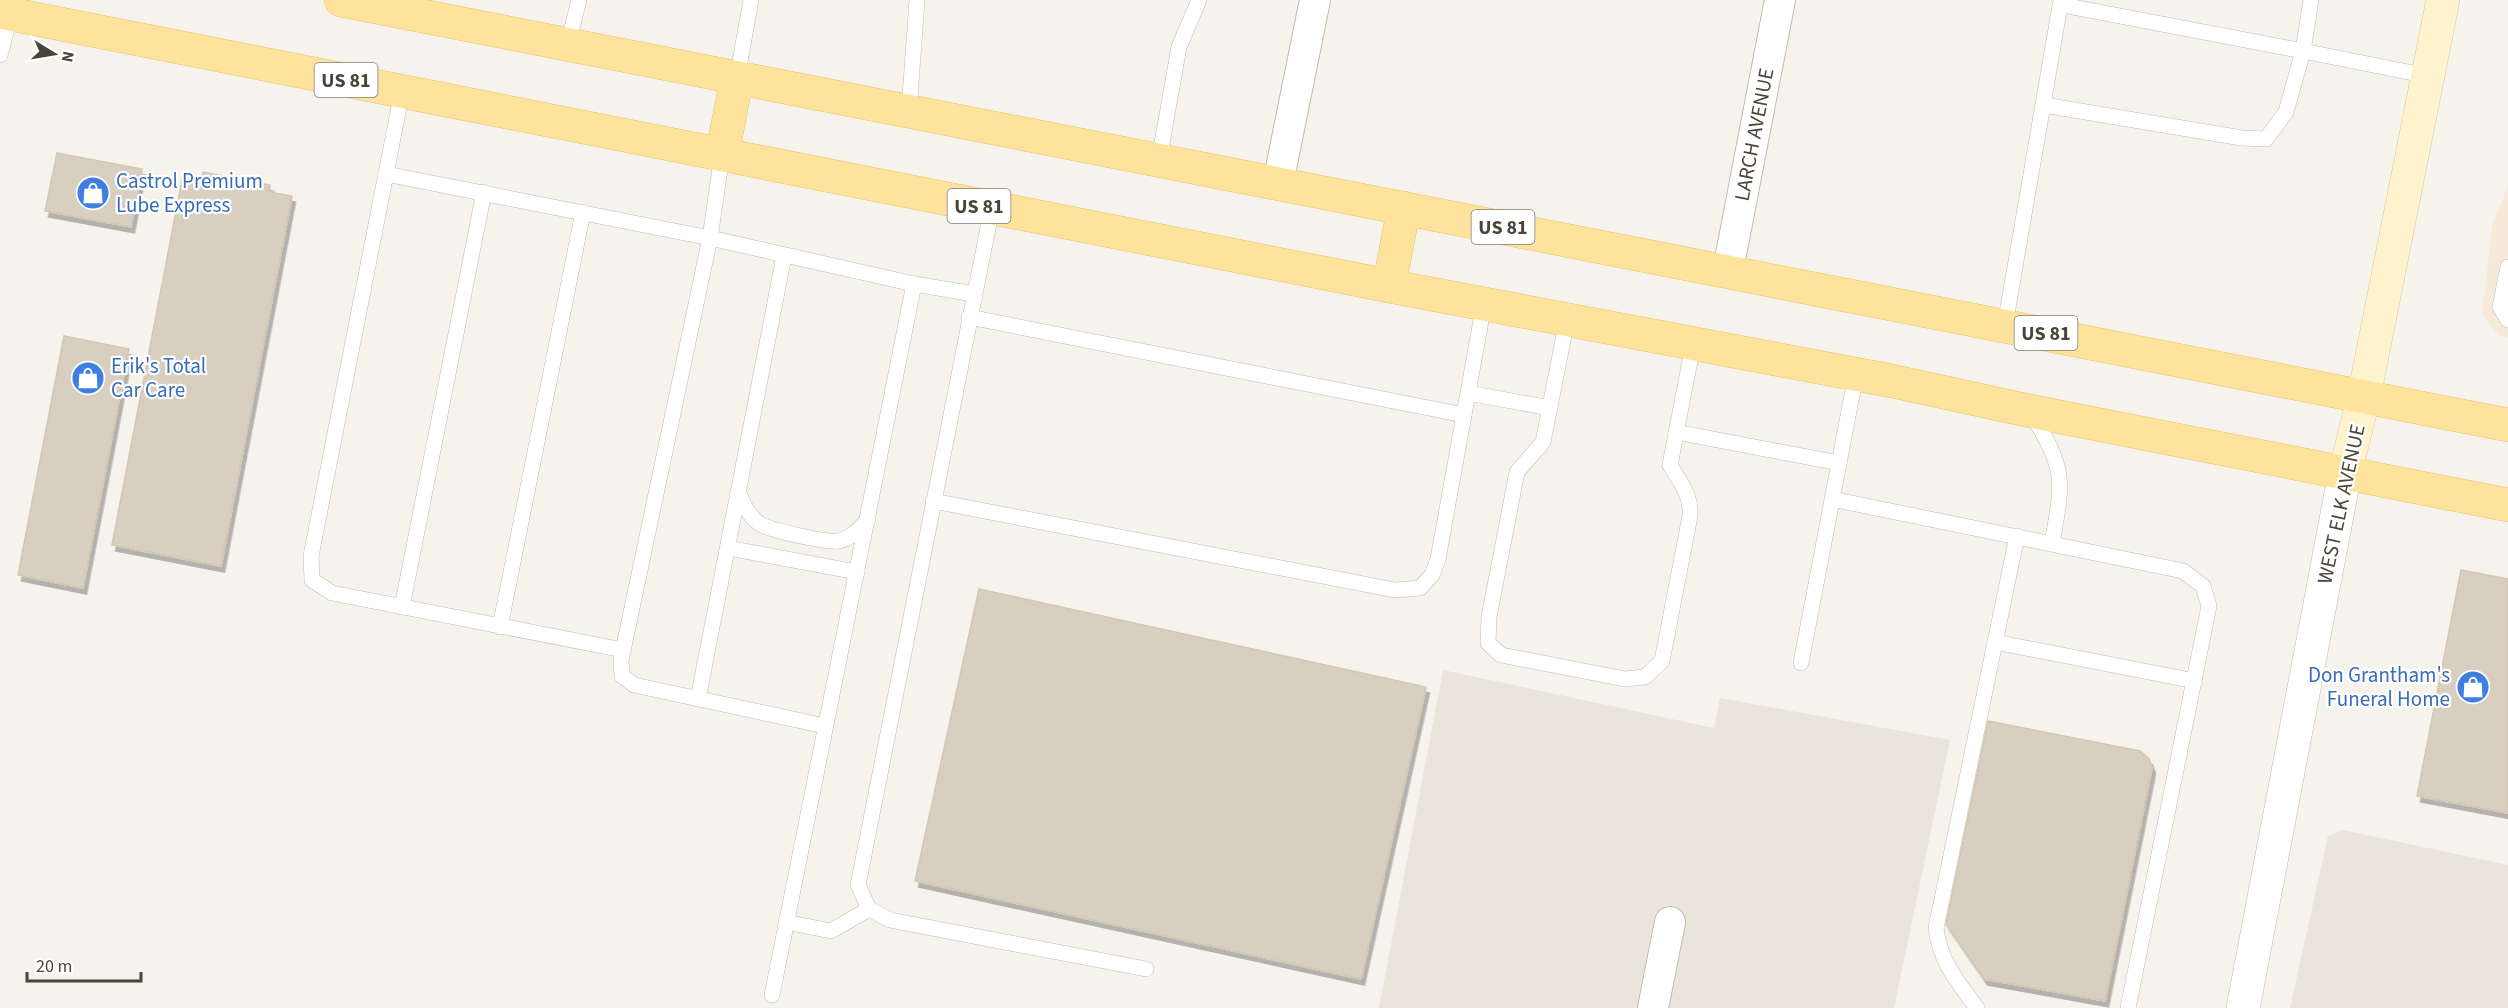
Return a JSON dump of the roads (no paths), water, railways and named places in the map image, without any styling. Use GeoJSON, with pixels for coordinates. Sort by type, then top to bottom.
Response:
{"type":"FeatureCollection","features":[{"type":"Feature","properties":{"kind":"main road","name":"US 81"},"geometry":{"type":"LineString","coordinates":[[341,0],[1728,270],[2508,425]]}},
{"type":"Feature","properties":{"kind":"main road","name":"WEST ELK AVENUE"},"geometry":{"type":"LineString","coordinates":[[2345,473],[2364,396],[2443,0]]}},
{"type":"Feature","properties":{"kind":"main road","name":"US 81"},"geometry":{"type":"LineString","coordinates":[[5,13],[1389,286],[1856,374],[2508,506]]}},
{"type":"Feature","properties":{"kind":"main road"},"geometry":{"type":"LineString","coordinates":[[722,155],[737,78]]}},
{"type":"Feature","properties":{"kind":"main road"},"geometry":{"type":"LineString","coordinates":[[1389,286],[1404,208]]}},
{"type":"Feature","properties":{"kind":"street"},"geometry":{"type":"LineString","coordinates":[[1278,183],[1315,0]]}},
{"type":"Feature","properties":{"kind":"street","name":"LARCH AVENUE"},"geometry":{"type":"LineString","coordinates":[[1728,270],[1780,0]]}},
{"type":"Feature","properties":{"kind":"street","name":"WEST ELK AVENUE"},"geometry":{"type":"LineString","coordinates":[[2243,1008],[2345,473]]}},
{"type":"Feature","properties":{"kind":"street"},"geometry":{"type":"LineString","coordinates":[[1653,1008],[1670,922]]}},
{"type":"Feature","properties":{"kind":"lane"},"geometry":{"type":"LineString","coordinates":[[568,44],[579,0]]}},
{"type":"Feature","properties":{"kind":"lane"},"geometry":{"type":"LineString","coordinates":[[737,78],[750,0]]}},
{"type":"Feature","properties":{"kind":"lane"},"geometry":{"type":"LineString","coordinates":[[909,111],[917,0]]}},
{"type":"Feature","properties":{"kind":"lane"},"geometry":{"type":"LineString","coordinates":[[1160,160],[1179,47],[1199,0]]}},
{"type":"Feature","properties":{"kind":"lane"},"geometry":{"type":"LineString","coordinates":[[2044,105],[2242,138],[2266,139],[2286,112],[2303,51],[2312,0]]}},
{"type":"Feature","properties":{"kind":"lane"},"geometry":{"type":"LineString","coordinates":[[2005,325],[2061,2],[2428,76]]}},
{"type":"Feature","properties":{"kind":"lane"},"geometry":{"type":"LineString","coordinates":[[0,56],[5,13]]}},
{"type":"Feature","properties":{"kind":"lane"},"geometry":{"type":"LineString","coordinates":[[402,92],[311,556],[312,580],[332,593],[623,650]]}},
{"type":"Feature","properties":{"kind":"lane"},"geometry":{"type":"LineString","coordinates":[[722,155],[710,238],[621,660],[622,676],[634,685],[825,726]]}},
{"type":"Feature","properties":{"kind":"lane"},"geometry":{"type":"LineString","coordinates":[[386,174],[710,238],[914,284],[974,294]]}},
{"type":"Feature","properties":{"kind":"lane"},"geometry":{"type":"LineString","coordinates":[[402,607],[484,192]]}},
{"type":"Feature","properties":{"kind":"lane"},"geometry":{"type":"LineString","coordinates":[[992,208],[858,885],[869,909],[890,920],[1146,969]]}},
{"type":"Feature","properties":{"kind":"lane"},"geometry":{"type":"LineString","coordinates":[[500,627],[583,212]]}},
{"type":"Feature","properties":{"kind":"lane"},"geometry":{"type":"LineString","coordinates":[[698,699],[784,256]]}},
{"type":"Feature","properties":{"kind":"lane"},"geometry":{"type":"LineString","coordinates":[[2508,267],[2500,307],[2508,320]]}},
{"type":"Feature","properties":{"kind":"lane"},"geometry":{"type":"LineString","coordinates":[[772,995],[914,284]]}},
{"type":"Feature","properties":{"kind":"lane"},"geometry":{"type":"LineString","coordinates":[[933,501],[1395,590],[1420,588],[1432,575],[1438,559],[1484,304]]}},
{"type":"Feature","properties":{"kind":"lane"},"geometry":{"type":"LineString","coordinates":[[969,317],[1464,415]]}},
{"type":"Feature","properties":{"kind":"lane"},"geometry":{"type":"LineString","coordinates":[[1567,320],[1543,442],[1517,472],[1489,617],[1488,643],[1501,655],[1625,679],[1645,677],[1662,661],[1691,506],[1688,494],[1670,465],[1693,345]]}},
{"type":"Feature","properties":{"kind":"lane"},"geometry":{"type":"LineString","coordinates":[[1801,663],[1856,374]]}},
{"type":"Feature","properties":{"kind":"lane"},"geometry":{"type":"LineString","coordinates":[[1468,393],[1550,408]]}},
{"type":"Feature","properties":{"kind":"lane"},"geometry":{"type":"LineString","coordinates":[[2030,411],[2052,448],[2060,470],[2060,497],[2052,543]]}},
{"type":"Feature","properties":{"kind":"lane"},"geometry":{"type":"LineString","coordinates":[[1676,432],[1839,463]]}},
{"type":"Feature","properties":{"kind":"lane"},"geometry":{"type":"LineString","coordinates":[[739,493],[745,508],[759,524],[815,538],[838,542],[853,535],[868,519]]}},
{"type":"Feature","properties":{"kind":"lane"},"geometry":{"type":"LineString","coordinates":[[1832,499],[2183,571],[2203,586],[2209,606],[2128,1008]]}},
{"type":"Feature","properties":{"kind":"lane"},"geometry":{"type":"LineString","coordinates":[[1977,1008],[1947,967],[1938,948],[1936,928],[2017,536]]}},
{"type":"Feature","properties":{"kind":"lane"},"geometry":{"type":"LineString","coordinates":[[728,548],[857,572]]}},
{"type":"Feature","properties":{"kind":"lane"},"geometry":{"type":"LineString","coordinates":[[1995,642],[2195,681]]}},
{"type":"Feature","properties":{"kind":"lane"},"geometry":{"type":"LineString","coordinates":[[786,922],[831,931],[869,909]]}},
{"type":"Feature","properties":{"kind":"place","name":"Castrol Premium Lube Express"},"geometry":{"type":"Point","coordinates":[93,193]}},
{"type":"Feature","properties":{"kind":"place","name":"Erik's Total Car Care"},"geometry":{"type":"Point","coordinates":[88,378]}},
{"type":"Feature","properties":{"kind":"place","name":"Don Grantham's Funeral Home"},"geometry":{"type":"Point","coordinates":[2473,687]}}]}
